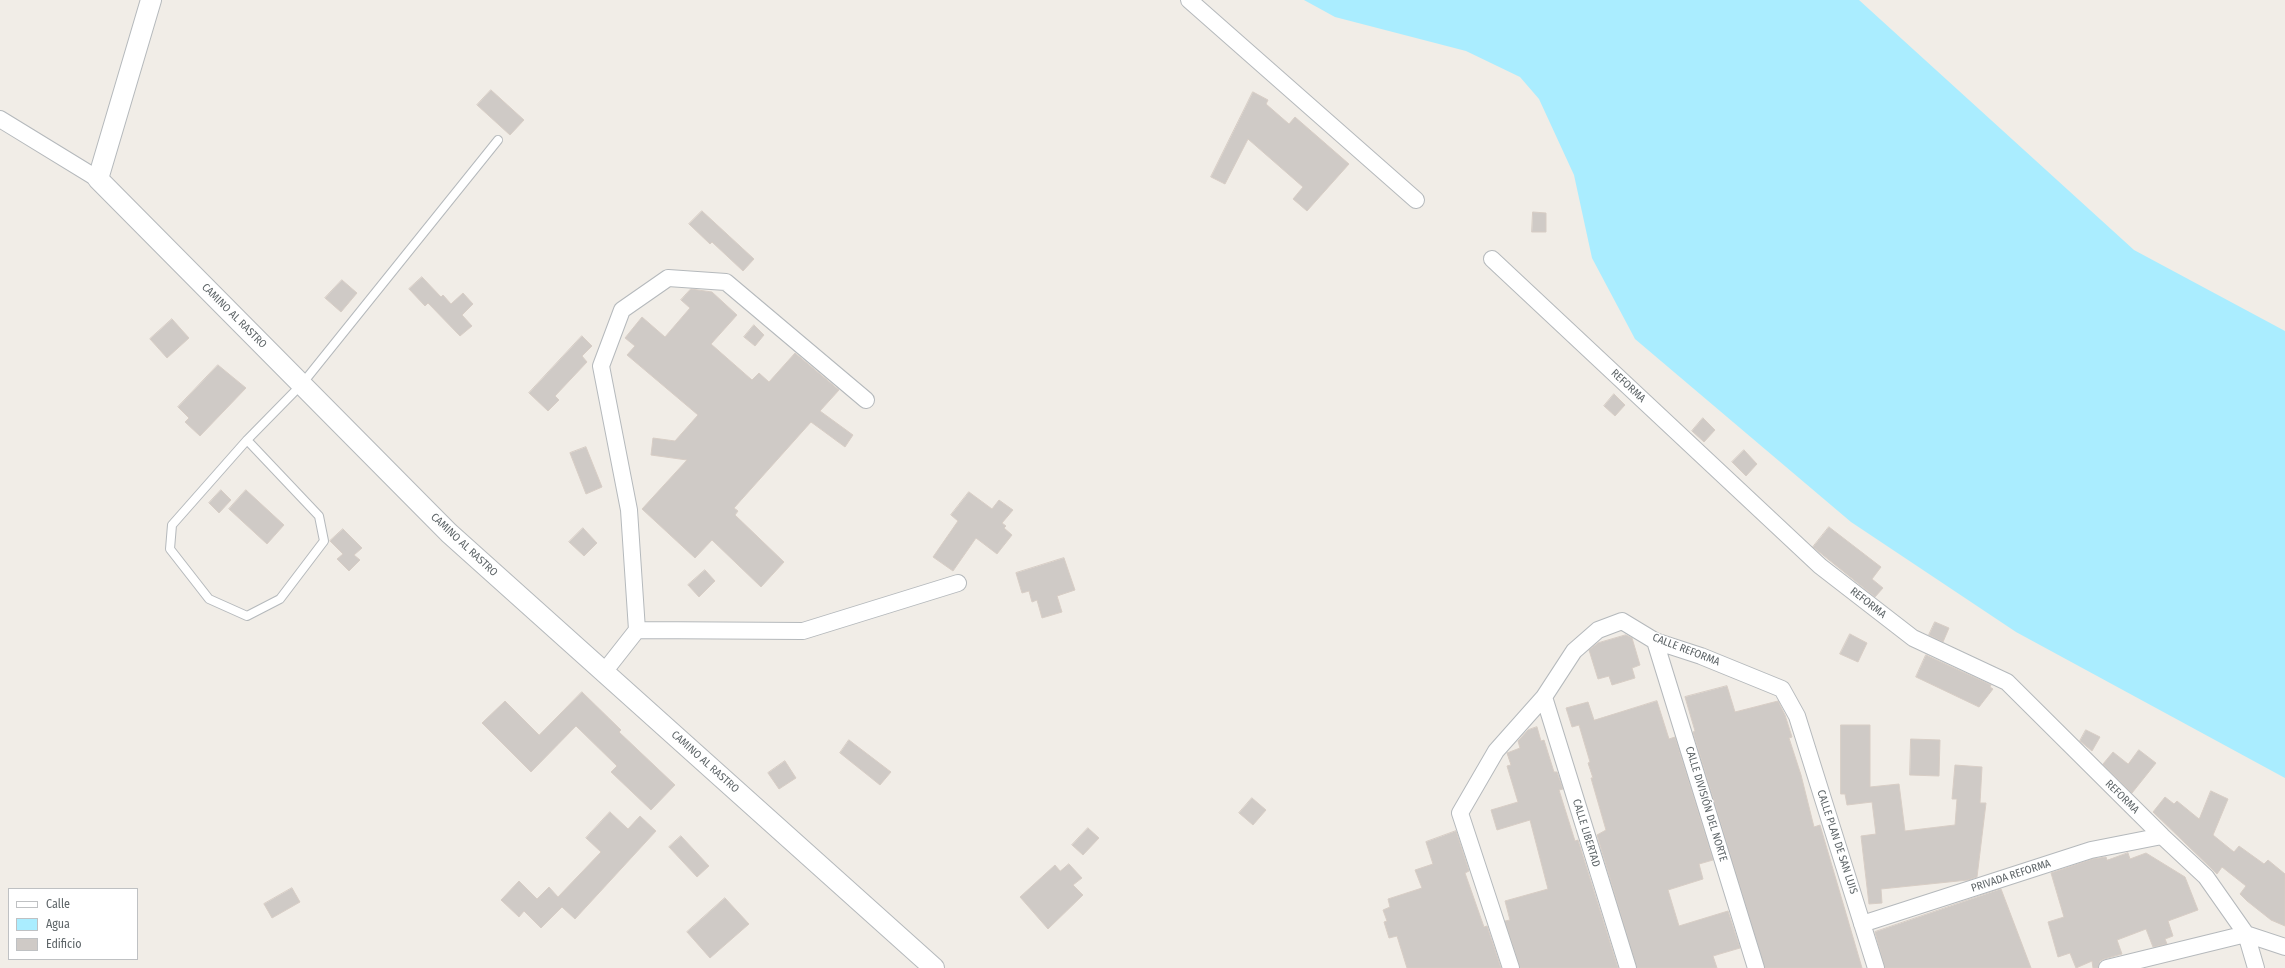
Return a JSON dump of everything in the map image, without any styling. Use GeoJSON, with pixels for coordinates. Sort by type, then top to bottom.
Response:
{"type":"FeatureCollection","features":[{"type":"Feature","properties":{"kind":"street"},"geometry":{"type":"LineString","coordinates":[[98,179],[151,0]]}},
{"type":"Feature","properties":{"kind":"street"},"geometry":{"type":"LineString","coordinates":[[1188,0],[1416,200]]}},
{"type":"Feature","properties":{"kind":"street","name":"CAMINO AL RASTRO"},"geometry":{"type":"LineString","coordinates":[[0,119],[98,179],[449,533],[934,968]]}},
{"type":"Feature","properties":{"kind":"street","name":"REFORMA"},"geometry":{"type":"LineString","coordinates":[[1492,259],[1820,566],[1913,638],[2007,682],[2162,836],[2206,877],[2246,934],[2256,968]]}},
{"type":"Feature","properties":{"kind":"street"},"geometry":{"type":"LineString","coordinates":[[604,672],[637,630],[629,510],[601,366],[622,310],[668,278],[726,282],[866,400]]}},
{"type":"Feature","properties":{"kind":"street"},"geometry":{"type":"LineString","coordinates":[[637,630],[803,632],[958,583]]}},
{"type":"Feature","properties":{"kind":"street","name":"CALLE REFORMA"},"geometry":{"type":"LineString","coordinates":[[1544,697],[1574,651],[1598,630],[1622,621],[1655,640],[1701,656],[1782,689],[1797,716]]}},
{"type":"Feature","properties":{"kind":"street","name":"CALLE DIVISIÓN DEL NORTE"},"geometry":{"type":"LineString","coordinates":[[1655,640],[1756,968]]}},
{"type":"Feature","properties":{"kind":"street"},"geometry":{"type":"LineString","coordinates":[[1510,968],[1460,813],[1496,751],[1544,697]]}},
{"type":"Feature","properties":{"kind":"street","name":"CALLE LIBERTAD"},"geometry":{"type":"LineString","coordinates":[[1544,697],[1628,968]]}},
{"type":"Feature","properties":{"kind":"street","name":"CALLE PLAN DE SAN LUIS"},"geometry":{"type":"LineString","coordinates":[[1797,716],[1876,968]]}},
{"type":"Feature","properties":{"kind":"street","name":"PRIVADA REFORMA"},"geometry":{"type":"LineString","coordinates":[[1862,924],[2091,850],[2162,836]]}},
{"type":"Feature","properties":{"kind":"street"},"geometry":{"type":"LineString","coordinates":[[2116,966],[2246,934],[2285,946]]}},
{"type":"Feature","properties":{"kind":"lane"},"geometry":{"type":"LineString","coordinates":[[247,440],[319,516],[324,541],[280,599],[247,616],[208,599],[170,548],[172,525],[247,440],[302,384],[498,140]]}},
{"type":"Feature","properties":{"kind":"water"},"geometry":{"type":"Polygon","coordinates":[[[1304,0],[1859,0],[2134,250],[2285,331],[2285,778],[2016,632],[1851,522],[1635,339],[1592,258],[1574,175],[1539,99],[1520,77],[1466,51],[1335,17],[1304,0]]]}},
{"type":"Feature","properties":{"kind":"building"},"geometry":{"type":"Polygon","coordinates":[[[491,90],[524,120],[510,135],[477,105],[491,90]]]}},
{"type":"Feature","properties":{"kind":"building"},"geometry":{"type":"Polygon","coordinates":[[[1253,92],[1268,100],[1266,104],[1289,124],[1295,117],[1349,164],[1307,211],[1293,199],[1303,187],[1248,139],[1225,184],[1211,177],[1253,92]]]}},
{"type":"Feature","properties":{"kind":"building"},"geometry":{"type":"Polygon","coordinates":[[[702,211],[754,259],[743,271],[712,242],[710,244],[689,224],[702,211]]]}},
{"type":"Feature","properties":{"kind":"building"},"geometry":{"type":"Polygon","coordinates":[[[1533,212],[1546,213],[1546,232],[1532,232],[1533,212]]]}},
{"type":"Feature","properties":{"kind":"building"},"geometry":{"type":"Polygon","coordinates":[[[422,277],[441,297],[443,295],[451,304],[463,293],[473,304],[462,315],[472,326],[460,336],[428,303],[425,306],[409,289],[422,277]]]}},
{"type":"Feature","properties":{"kind":"building"},"geometry":{"type":"Polygon","coordinates":[[[342,280],[357,293],[341,312],[325,298],[342,280]]]}},
{"type":"Feature","properties":{"kind":"building"},"geometry":{"type":"Polygon","coordinates":[[[691,289],[712,292],[737,315],[711,344],[752,380],[759,373],[769,382],[795,353],[839,390],[820,411],[853,435],[845,447],[811,422],[734,508],[738,511],[735,515],[784,562],[761,587],[712,540],[695,558],[642,509],[687,460],[651,455],[653,438],[675,441],[698,415],[627,355],[635,346],[625,338],[642,317],[665,337],[690,308],[681,300],[691,289]]]}},
{"type":"Feature","properties":{"kind":"building"},"geometry":{"type":"Polygon","coordinates":[[[172,319],[189,338],[167,358],[150,339],[172,319]]]}},
{"type":"Feature","properties":{"kind":"building"},"geometry":{"type":"Polygon","coordinates":[[[754,325],[764,335],[755,346],[744,337],[754,325]]]}},
{"type":"Feature","properties":{"kind":"building"},"geometry":{"type":"Polygon","coordinates":[[[582,336],[592,346],[582,356],[587,362],[555,396],[559,400],[548,411],[529,393],[582,336]]]}},
{"type":"Feature","properties":{"kind":"building"},"geometry":{"type":"Polygon","coordinates":[[[218,365],[246,388],[200,436],[185,422],[189,418],[178,407],[218,365]]]}},
{"type":"Feature","properties":{"kind":"building"},"geometry":{"type":"Polygon","coordinates":[[[1614,394],[1625,405],[1615,416],[1604,406],[1614,394]]]}},
{"type":"Feature","properties":{"kind":"building"},"geometry":{"type":"Polygon","coordinates":[[[1703,418],[1715,430],[1704,442],[1692,431],[1703,418]]]}},
{"type":"Feature","properties":{"kind":"building"},"geometry":{"type":"Polygon","coordinates":[[[586,447],[602,487],[586,494],[570,453],[586,447]]]}},
{"type":"Feature","properties":{"kind":"building"},"geometry":{"type":"Polygon","coordinates":[[[1744,450],[1757,464],[1746,476],[1732,462],[1744,450]]]}},
{"type":"Feature","properties":{"kind":"building"},"geometry":{"type":"Polygon","coordinates":[[[221,490],[231,500],[219,513],[209,503],[221,490]]]}},
{"type":"Feature","properties":{"kind":"building"},"geometry":{"type":"Polygon","coordinates":[[[246,490],[284,525],[267,544],[229,509],[246,490]]]}},
{"type":"Feature","properties":{"kind":"building"},"geometry":{"type":"Polygon","coordinates":[[[969,492],[992,509],[999,500],[1013,510],[1002,523],[1006,526],[1004,528],[1012,535],[997,554],[976,538],[953,571],[933,557],[958,521],[951,515],[969,492]]]}},
{"type":"Feature","properties":{"kind":"building"},"geometry":{"type":"Polygon","coordinates":[[[1829,527],[1881,567],[1872,579],[1883,588],[1875,597],[1813,547],[1829,527]]]}},
{"type":"Feature","properties":{"kind":"building"},"geometry":{"type":"Polygon","coordinates":[[[583,528],[597,543],[584,556],[569,542],[583,528]]]}},
{"type":"Feature","properties":{"kind":"building"},"geometry":{"type":"Polygon","coordinates":[[[343,529],[362,548],[354,555],[360,560],[349,571],[337,559],[343,554],[330,541],[343,529]]]}},
{"type":"Feature","properties":{"kind":"building"},"geometry":{"type":"Polygon","coordinates":[[[1064,558],[1075,590],[1057,596],[1062,612],[1042,618],[1037,600],[1032,602],[1029,591],[1022,593],[1016,573],[1064,558]]]}},
{"type":"Feature","properties":{"kind":"building"},"geometry":{"type":"Polygon","coordinates":[[[705,570],[715,581],[699,597],[688,585],[705,570]]]}},
{"type":"Feature","properties":{"kind":"building"},"geometry":{"type":"Polygon","coordinates":[[[1935,622],[1949,628],[1943,642],[1929,635],[1935,622]]]}},
{"type":"Feature","properties":{"kind":"building"},"geometry":{"type":"Polygon","coordinates":[[[1850,634],[1867,643],[1858,662],[1840,654],[1850,634]]]}},
{"type":"Feature","properties":{"kind":"building"},"geometry":{"type":"Polygon","coordinates":[[[1626,635],[1632,638],[1640,665],[1632,668],[1635,678],[1612,685],[1609,676],[1598,679],[1589,650],[1598,643],[1626,635]]]}},
{"type":"Feature","properties":{"kind":"building"},"geometry":{"type":"Polygon","coordinates":[[[1926,655],[1991,685],[1990,687],[1993,689],[1979,707],[1916,677],[1926,655]]]}},
{"type":"Feature","properties":{"kind":"building"},"geometry":{"type":"Polygon","coordinates":[[[1727,686],[1735,712],[1778,701],[1785,715],[1792,737],[1789,738],[1801,775],[1814,827],[1820,825],[1862,968],[1765,968],[1693,732],[1695,731],[1685,697],[1727,686]]]}},
{"type":"Feature","properties":{"kind":"building"},"geometry":{"type":"Polygon","coordinates":[[[582,692],[621,730],[619,732],[675,785],[651,810],[611,772],[617,766],[576,726],[531,772],[482,723],[505,701],[539,735],[582,692]]]}},
{"type":"Feature","properties":{"kind":"building"},"geometry":{"type":"Polygon","coordinates":[[[1657,701],[1669,739],[1675,737],[1713,860],[1699,864],[1703,879],[1668,890],[1679,926],[1728,911],[1740,948],[1713,956],[1717,968],[1637,968],[1597,835],[1606,830],[1591,778],[1593,778],[1588,763],[1590,762],[1579,725],[1572,727],[1566,708],[1588,702],[1594,720],[1657,701]]]}},
{"type":"Feature","properties":{"kind":"building"},"geometry":{"type":"Polygon","coordinates":[[[1841,725],[1870,725],[1870,787],[1899,784],[1905,831],[1955,825],[1957,799],[1952,799],[1955,765],[1982,767],[1980,803],[1986,803],[1977,877],[1968,880],[1881,889],[1882,903],[1869,904],[1861,836],[1876,834],[1872,802],[1847,805],[1845,794],[1841,794],[1841,725]]]}},
{"type":"Feature","properties":{"kind":"building"},"geometry":{"type":"Polygon","coordinates":[[[1537,727],[1541,741],[1544,740],[1554,772],[1557,772],[1563,789],[1559,790],[1575,841],[1578,840],[1618,968],[1520,968],[1505,921],[1510,920],[1505,901],[1548,889],[1530,820],[1497,830],[1491,810],[1518,802],[1507,766],[1511,765],[1507,753],[1520,748],[1518,741],[1528,730],[1537,727]]]}},
{"type":"Feature","properties":{"kind":"building"},"geometry":{"type":"Polygon","coordinates":[[[2086,730],[2100,737],[2092,751],[2080,741],[2086,730]]]}},
{"type":"Feature","properties":{"kind":"building"},"geometry":{"type":"Polygon","coordinates":[[[1911,739],[1940,740],[1939,776],[1910,775],[1911,739]]]}},
{"type":"Feature","properties":{"kind":"building"},"geometry":{"type":"Polygon","coordinates":[[[849,740],[891,772],[880,785],[840,753],[849,740]]]}},
{"type":"Feature","properties":{"kind":"building"},"geometry":{"type":"Polygon","coordinates":[[[2139,750],[2156,763],[2132,793],[2103,764],[2113,752],[2128,764],[2139,750]]]}},
{"type":"Feature","properties":{"kind":"building"},"geometry":{"type":"Polygon","coordinates":[[[785,761],[796,778],[779,789],[768,773],[785,761]]]}},
{"type":"Feature","properties":{"kind":"building"},"geometry":{"type":"Polygon","coordinates":[[[2211,791],[2228,799],[2213,835],[2234,852],[2239,846],[2264,864],[2268,860],[2285,874],[2285,926],[2271,920],[2247,901],[2240,894],[2246,886],[2222,867],[2217,874],[2153,812],[2165,797],[2174,804],[2177,801],[2199,819],[2211,791]]]}},
{"type":"Feature","properties":{"kind":"building"},"geometry":{"type":"Polygon","coordinates":[[[1252,798],[1266,810],[1253,825],[1239,813],[1252,798]]]}},
{"type":"Feature","properties":{"kind":"building"},"geometry":{"type":"Polygon","coordinates":[[[610,812],[628,829],[640,816],[656,831],[575,919],[562,907],[541,928],[524,911],[519,917],[501,900],[519,881],[537,899],[549,887],[558,897],[601,852],[586,838],[610,812]]]}},
{"type":"Feature","properties":{"kind":"building"},"geometry":{"type":"Polygon","coordinates":[[[1088,828],[1099,838],[1083,855],[1072,845],[1088,828]]]}},
{"type":"Feature","properties":{"kind":"building"},"geometry":{"type":"Polygon","coordinates":[[[1456,831],[1469,871],[1465,873],[1484,927],[1487,926],[1501,968],[1407,968],[1397,936],[1389,938],[1384,922],[1387,921],[1383,910],[1390,907],[1388,899],[1422,888],[1415,870],[1433,864],[1426,842],[1456,831]]]}},
{"type":"Feature","properties":{"kind":"building"},"geometry":{"type":"Polygon","coordinates":[[[681,836],[709,866],[697,877],[669,847],[681,836]]]}},
{"type":"Feature","properties":{"kind":"building"},"geometry":{"type":"Polygon","coordinates":[[[2128,853],[2130,859],[2146,853],[2185,877],[2198,910],[2168,921],[2173,936],[2165,939],[2167,944],[2153,947],[2146,929],[2117,940],[2122,954],[2100,961],[2098,968],[2093,968],[2092,961],[2076,968],[2070,953],[2058,957],[2048,922],[2064,917],[2051,873],[2093,859],[2106,857],[2107,860],[2128,853]]]}},
{"type":"Feature","properties":{"kind":"building"},"geometry":{"type":"Polygon","coordinates":[[[1069,864],[1082,878],[1073,885],[1083,895],[1048,929],[1020,897],[1055,865],[1060,871],[1069,864]]]}},
{"type":"Feature","properties":{"kind":"building"},"geometry":{"type":"Polygon","coordinates":[[[292,888],[300,902],[272,918],[264,904],[292,888]]]}},
{"type":"Feature","properties":{"kind":"building"},"geometry":{"type":"Polygon","coordinates":[[[2001,889],[2031,968],[1885,968],[1875,932],[2001,889]]]}},
{"type":"Feature","properties":{"kind":"building"},"geometry":{"type":"Polygon","coordinates":[[[725,898],[749,924],[710,958],[687,932],[725,898]]]}}]}
